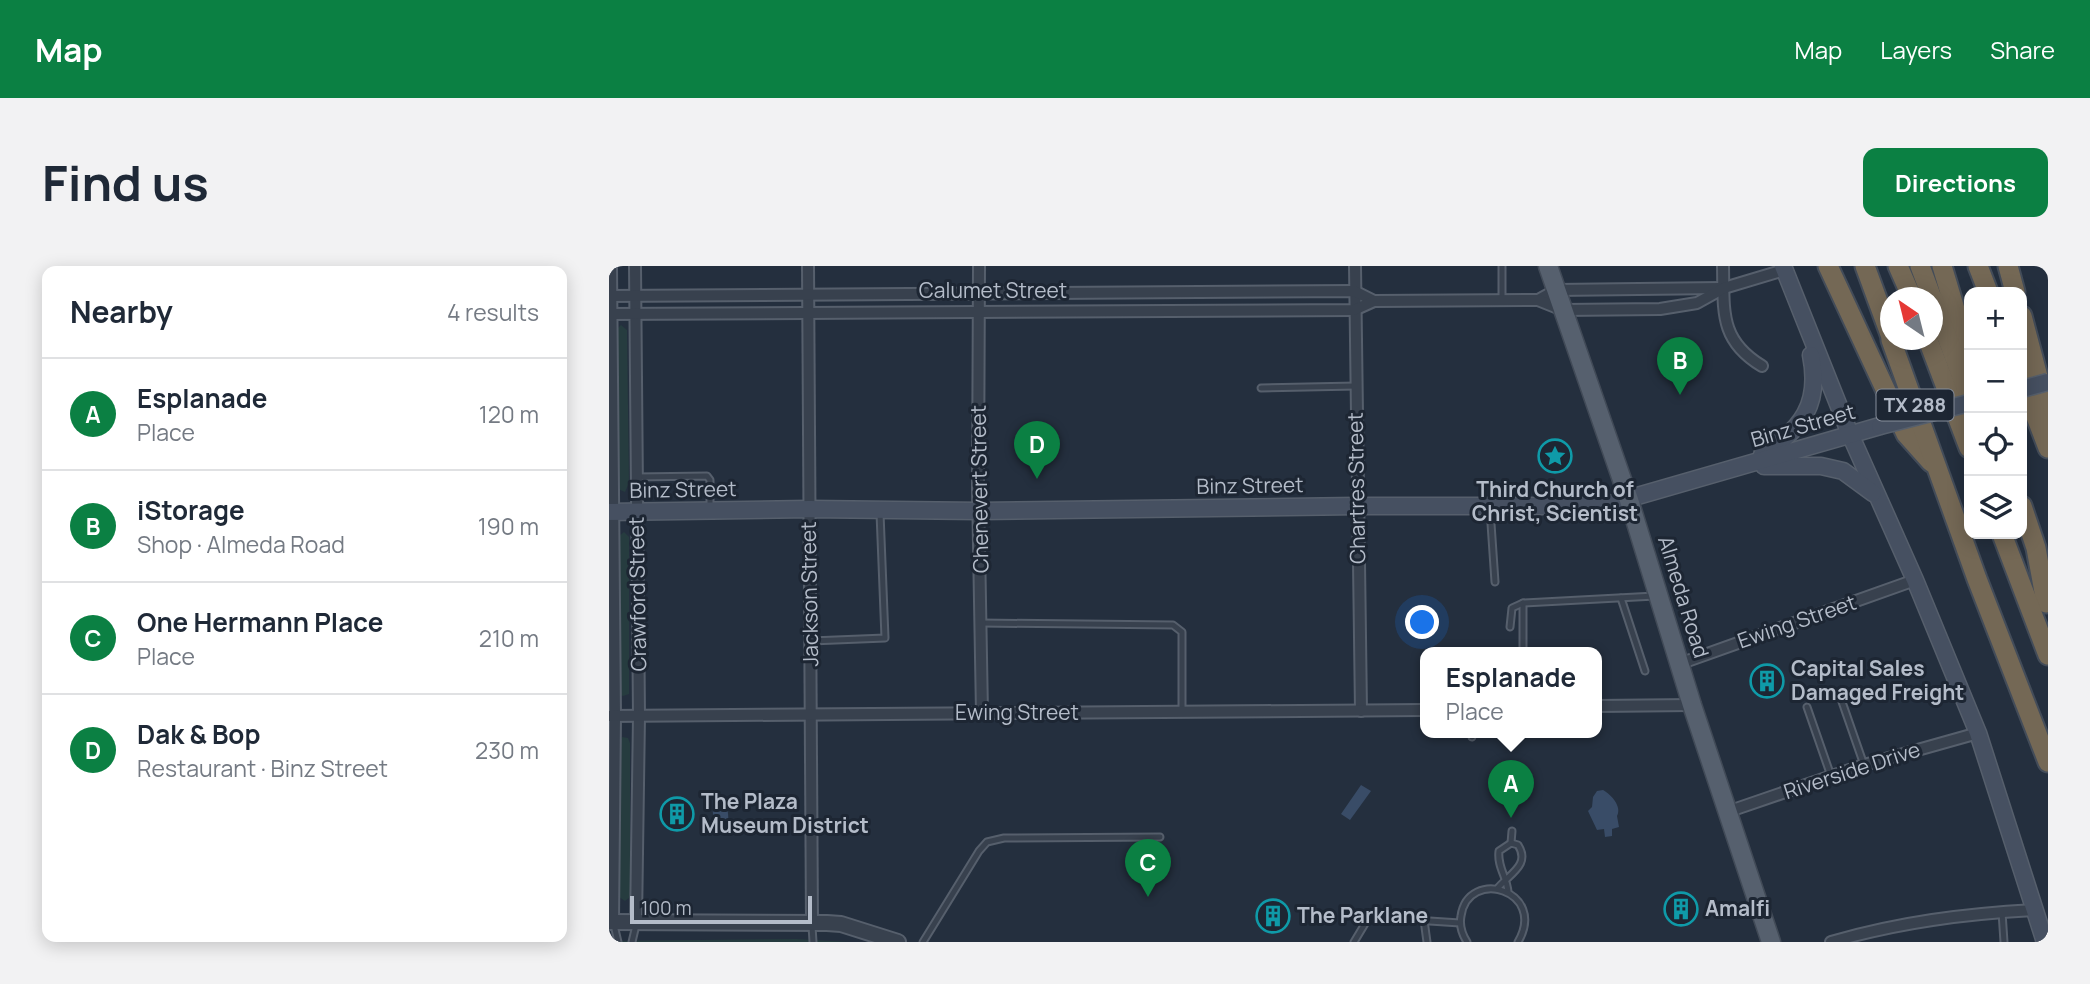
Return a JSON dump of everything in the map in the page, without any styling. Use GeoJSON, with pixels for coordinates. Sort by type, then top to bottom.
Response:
{"type":"FeatureCollection","features":[{"type":"Feature","properties":{"kind":"highway"},"geometry":{"type":"LineString","coordinates":[[1828,266],[1906,435],[1938,471]]}},
{"type":"Feature","properties":{"kind":"highway","name":"TX 288"},"geometry":{"type":"LineString","coordinates":[[1865,266],[1880,308]]}},
{"type":"Feature","properties":{"kind":"highway"},"geometry":{"type":"LineString","coordinates":[[1898,266],[1907,287]]}},
{"type":"Feature","properties":{"kind":"highway"},"geometry":{"type":"LineString","coordinates":[[1920,266],[1928,287]]}},
{"type":"Feature","properties":{"kind":"highway"},"geometry":{"type":"LineString","coordinates":[[1942,266],[1967,350]]}},
{"type":"Feature","properties":{"kind":"highway"},"geometry":{"type":"LineString","coordinates":[[1978,266],[1986,287]]}},
{"type":"Feature","properties":{"kind":"highway"},"geometry":{"type":"LineString","coordinates":[[2008,266],[2014,287]]}},
{"type":"Feature","properties":{"kind":"highway"},"geometry":{"type":"LineString","coordinates":[[1943,327],[1964,384]]}},
{"type":"Feature","properties":{"kind":"highway"},"geometry":{"type":"LineString","coordinates":[[2027,335],[2048,415]]}},
{"type":"Feature","properties":{"kind":"highway","name":"TX 288"},"geometry":{"type":"LineString","coordinates":[[1895,350],[2048,762]]}},
{"type":"Feature","properties":{"kind":"highway"},"geometry":{"type":"LineString","coordinates":[[1932,350],[1964,435]]}},
{"type":"Feature","properties":{"kind":"highway"},"geometry":{"type":"LineString","coordinates":[[2027,393],[2048,448]]}},
{"type":"Feature","properties":{"kind":"highway"},"geometry":{"type":"LineString","coordinates":[[2027,521],[2036,548],[2047,606]]}},
{"type":"Feature","properties":{"kind":"highway"},"geometry":{"type":"LineString","coordinates":[[2004,539],[2048,655]]}},
{"type":"Feature","properties":{"kind":"highway"},"geometry":{"type":"LineString","coordinates":[[2022,539],[2047,606]]}},
{"type":"Feature","properties":{"kind":"main road","name":"Almeda Road"},"geometry":{"type":"LineString","coordinates":[[1548,266],[1629,499],[1692,705],[1771,942]]}},
{"type":"Feature","properties":{"kind":"main road"},"geometry":{"type":"LineString","coordinates":[[1783,268],[1850,434],[1915,580],[1978,733],[2045,942]]}},
{"type":"Feature","properties":{"kind":"main road"},"geometry":{"type":"LineString","coordinates":[[1744,465],[1775,447],[1797,428],[1810,406],[1814,371],[1806,325]]}},
{"type":"Feature","properties":{"kind":"main road"},"geometry":{"type":"LineString","coordinates":[[2027,388],[2048,383]]}},
{"type":"Feature","properties":{"kind":"main road","name":"Binz Street"},"geometry":{"type":"LineString","coordinates":[[610,512],[1604,506],[1850,434],[1964,404]]}},
{"type":"Feature","properties":{"kind":"main road"},"geometry":{"type":"LineString","coordinates":[[1744,465],[1821,466],[1843,471],[1856,478],[1878,499]]}},
{"type":"Feature","properties":{"kind":"street","name":"Crawford Street"},"geometry":{"type":"LineString","coordinates":[[611,266],[611,922]]}},
{"type":"Feature","properties":{"kind":"street","name":"Crawford Street"},"geometry":{"type":"LineString","coordinates":[[635,266],[639,716],[636,922]]}},
{"type":"Feature","properties":{"kind":"street","name":"Jackson Street"},"geometry":{"type":"LineString","coordinates":[[808,266],[812,923]]}},
{"type":"Feature","properties":{"kind":"street","name":"Chenevert Street"},"geometry":{"type":"LineString","coordinates":[[979,266],[982,713]]}},
{"type":"Feature","properties":{"kind":"street","name":"Chartres Street"},"geometry":{"type":"LineString","coordinates":[[1355,266],[1361,711]]}},
{"type":"Feature","properties":{"kind":"street"},"geometry":{"type":"LineString","coordinates":[[1723,266],[1725,321],[1730,335],[1737,347],[1762,366]]}},
{"type":"Feature","properties":{"kind":"street"},"geometry":{"type":"LineString","coordinates":[[1563,310],[1660,309],[1697,303],[1724,288],[1783,268]]}},
{"type":"Feature","properties":{"kind":"street"},"geometry":{"type":"LineString","coordinates":[[1556,290],[1724,288]]}},
{"type":"Feature","properties":{"kind":"street","name":"Calumet Street"},"geometry":{"type":"LineString","coordinates":[[1538,300],[1556,290]]}},
{"type":"Feature","properties":{"kind":"street","name":"Calumet Street"},"geometry":{"type":"LineString","coordinates":[[610,296],[1354,291],[1374,301]]}},
{"type":"Feature","properties":{"kind":"street","name":"Calumet Street"},"geometry":{"type":"LineString","coordinates":[[610,314],[1354,310],[1374,301],[1502,300],[1538,300],[1563,310]]}},
{"type":"Feature","properties":{"kind":"street","name":"Ewing Street"},"geometry":{"type":"LineString","coordinates":[[1679,664],[1915,580]]}},
{"type":"Feature","properties":{"kind":"street"},"geometry":{"type":"LineString","coordinates":[[1602,706],[1692,705]]}},
{"type":"Feature","properties":{"kind":"street","name":"Ewing Street"},"geometry":{"type":"LineString","coordinates":[[612,716],[1420,710]]}},
{"type":"Feature","properties":{"kind":"street","name":"Riverside Drive"},"geometry":{"type":"LineString","coordinates":[[1727,812],[1864,765],[1978,733]]}},
{"type":"Feature","properties":{"kind":"street"},"geometry":{"type":"LineString","coordinates":[[1831,942],[1876,929],[1933,918],[2035,910]]}},
{"type":"Feature","properties":{"kind":"street"},"geometry":{"type":"LineString","coordinates":[[611,922],[841,925],[898,942]]}},
{"type":"Feature","properties":{"kind":"lane"},"geometry":{"type":"LineString","coordinates":[[1502,300],[1503,266]]}},
{"type":"Feature","properties":{"kind":"lane"},"geometry":{"type":"LineString","coordinates":[[1261,388],[1356,386]]}},
{"type":"Feature","properties":{"kind":"lane"},"geometry":{"type":"LineString","coordinates":[[636,477],[706,476],[710,480],[711,510]]}},
{"type":"Feature","properties":{"kind":"lane"},"geometry":{"type":"LineString","coordinates":[[1490,506],[1495,582]]}},
{"type":"Feature","properties":{"kind":"lane"},"geometry":{"type":"LineString","coordinates":[[811,641],[885,638],[880,510]]}},
{"type":"Feature","properties":{"kind":"lane"},"geometry":{"type":"LineString","coordinates":[[1510,628],[1512,608],[1523,603],[1658,596]]}},
{"type":"Feature","properties":{"kind":"lane"},"geometry":{"type":"LineString","coordinates":[[1621,598],[1645,671]]}},
{"type":"Feature","properties":{"kind":"lane"},"geometry":{"type":"LineString","coordinates":[[1523,603],[1523,647]]}},
{"type":"Feature","properties":{"kind":"lane"},"geometry":{"type":"LineString","coordinates":[[981,623],[1173,625],[1182,632],[1182,712]]}},
{"type":"Feature","properties":{"kind":"lane"},"geometry":{"type":"LineString","coordinates":[[1840,696],[1864,765]]}},
{"type":"Feature","properties":{"kind":"lane"},"geometry":{"type":"LineString","coordinates":[[1807,707],[1831,776]]}},
{"type":"Feature","properties":{"kind":"lane"},"geometry":{"type":"LineString","coordinates":[[1511,843],[1512,831]]}},
{"type":"Feature","properties":{"kind":"lane"},"geometry":{"type":"LineString","coordinates":[[923,942],[987,842],[1004,838],[1160,837]]}},
{"type":"Feature","properties":{"kind":"lane"},"geometry":{"type":"LineString","coordinates":[[1497,889],[1506,877],[1519,869],[1523,860],[1523,852],[1511,843]]}},
{"type":"Feature","properties":{"kind":"lane"},"geometry":{"type":"LineString","coordinates":[[1508,892],[1506,877],[1499,866],[1499,851],[1511,843]]}},
{"type":"Feature","properties":{"kind":"lane"},"geometry":{"type":"LineString","coordinates":[[1467,942],[1461,931],[1461,911],[1475,894],[1486,889],[1497,889],[1508,892],[1517,899],[1523,909],[1526,920],[1524,932],[1518,942]]}},
{"type":"Feature","properties":{"kind":"lane"},"geometry":{"type":"LineString","coordinates":[[2002,912],[2004,942]]}},
{"type":"Feature","properties":{"kind":"lane"},"geometry":{"type":"LineString","coordinates":[[1354,942],[1369,917],[1460,922]]}},
{"type":"Feature","properties":{"kind":"lane"},"geometry":{"type":"LineString","coordinates":[[1424,920],[1427,942]]}},
{"type":"Feature","properties":{"kind":"lane"},"geometry":{"type":"LineString","coordinates":[[611,922],[618,942]]}},
{"type":"Feature","properties":{"kind":"lane"},"geometry":{"type":"LineString","coordinates":[[632,942],[636,922]]}},
{"type":"Feature","properties":{"kind":"lane"},"geometry":{"type":"LineString","coordinates":[[812,923],[813,942]]}},
{"type":"Feature","properties":{"kind":"green space"},"geometry":{"type":"Polygon","coordinates":[[[621,325],[627,330],[629,483],[625,492],[618,489],[616,330],[621,325]]]}},
{"type":"Feature","properties":{"kind":"green space"},"geometry":{"type":"Polygon","coordinates":[[[624,532],[629,537],[629,694],[623,696],[620,695],[618,537],[624,532]]]}},
{"type":"Feature","properties":{"kind":"green space"},"geometry":{"type":"Polygon","coordinates":[[[622,737],[628,738],[630,743],[630,894],[625,901],[619,897],[619,743],[622,737]]]}},
{"type":"Feature","properties":{"kind":"green space"},"geometry":{"type":"Polygon","coordinates":[[[796,939],[849,942],[609,942],[609,941],[796,939]]]}},
{"type":"Feature","properties":{"kind":"water"},"geometry":{"type":"Polygon","coordinates":[[[1361,785],[1371,791],[1350,820],[1341,814],[1361,785]]]}},
{"type":"Feature","properties":{"kind":"water"},"geometry":{"type":"Polygon","coordinates":[[[1603,790],[1617,805],[1619,827],[1612,829],[1612,836],[1605,837],[1604,829],[1597,830],[1588,811],[1597,791],[1603,790]]]}},
{"type":"Feature","properties":{"kind":"water"},"geometry":{"type":"Polygon","coordinates":[[[719,795],[727,799],[729,828],[714,829],[712,800],[719,795]]]}},
{"type":"Feature","properties":{"kind":"place","name":"iStorage"},"geometry":{"type":"Point","coordinates":[1680,395]}},
{"type":"Feature","properties":{"kind":"place","name":"Third Church of Christ, Scientist"},"geometry":{"type":"Point","coordinates":[1555,456]}},
{"type":"Feature","properties":{"kind":"place","name":"Dak & Bop"},"geometry":{"type":"Point","coordinates":[1037,479]}},
{"type":"Feature","properties":{"kind":"place","name":"Capital Sales Damaged Freight"},"geometry":{"type":"Point","coordinates":[1767,681]}},
{"type":"Feature","properties":{"kind":"place","name":"The Plaza Museum District"},"geometry":{"type":"Point","coordinates":[677,814]}},
{"type":"Feature","properties":{"kind":"place","name":"Esplanade"},"geometry":{"type":"Point","coordinates":[1511,818]}},
{"type":"Feature","properties":{"kind":"place","name":"One Hermann Place"},"geometry":{"type":"Point","coordinates":[1148,897]}},
{"type":"Feature","properties":{"kind":"place","name":"Amalfi"},"geometry":{"type":"Point","coordinates":[1681,909]}},
{"type":"Feature","properties":{"kind":"place","name":"The Parklane"},"geometry":{"type":"Point","coordinates":[1273,916]}}]}
